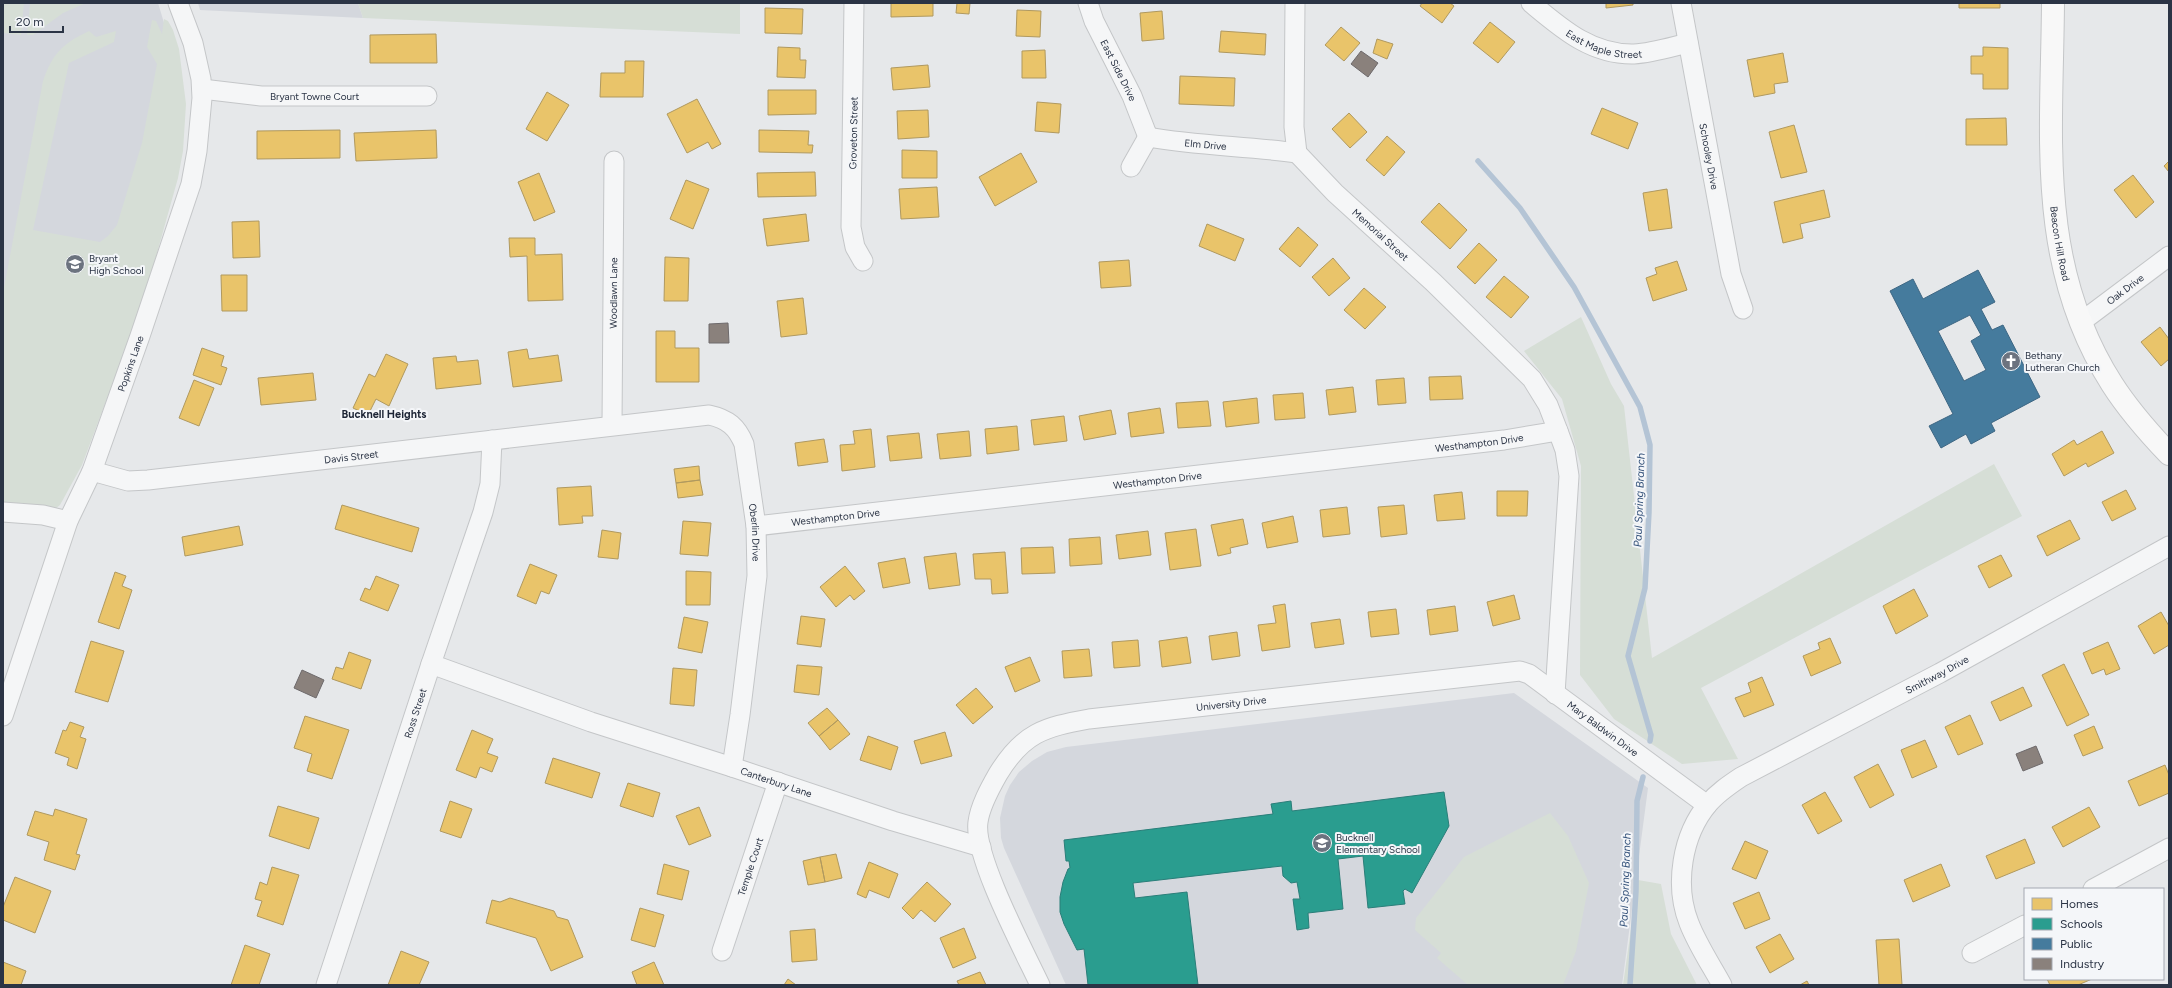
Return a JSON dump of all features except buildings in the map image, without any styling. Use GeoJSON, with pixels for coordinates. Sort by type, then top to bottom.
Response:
{"type":"FeatureCollection","features":[{"type":"Feature","properties":{"kind":"main road","name":"Beacon Hill Road"},"geometry":{"type":"LineString","coordinates":[[2053,3],[2051,182],[2058,247],[2069,290],[2081,322],[2113,385],[2169,454]]}},
{"type":"Feature","properties":{"kind":"street","name":"Popkins Lane"},"geometry":{"type":"LineString","coordinates":[[3,716],[68,521],[92,471],[187,199],[197,152],[202,89],[193,43],[178,3]]}},
{"type":"Feature","properties":{"kind":"street","name":"Groveton Street"},"geometry":{"type":"LineString","coordinates":[[854,3],[852,227],[855,247],[863,261]]}},
{"type":"Feature","properties":{"kind":"street","name":"East Side Drive"},"geometry":{"type":"LineString","coordinates":[[1088,3],[1094,21],[1132,96],[1148,137]]}},
{"type":"Feature","properties":{"kind":"street"},"geometry":{"type":"LineString","coordinates":[[1295,3],[1294,127],[1297,153]]}},
{"type":"Feature","properties":{"kind":"street","name":"East Maple Street"},"geometry":{"type":"LineString","coordinates":[[1531,3],[1567,32],[1597,48],[1618,53],[1633,54],[1688,43]]}},
{"type":"Feature","properties":{"kind":"street","name":"Schooley Drive"},"geometry":{"type":"LineString","coordinates":[[1681,3],[1732,274],[1744,309]]}},
{"type":"Feature","properties":{"kind":"street","name":"Bryant Towne Court"},"geometry":{"type":"LineString","coordinates":[[202,89],[261,96],[428,96]]}},
{"type":"Feature","properties":{"kind":"street","name":"Elm Drive"},"geometry":{"type":"LineString","coordinates":[[1148,137],[1182,143],[1260,147],[1297,153]]}},
{"type":"Feature","properties":{"kind":"street"},"geometry":{"type":"LineString","coordinates":[[1131,167],[1148,137]]}},
{"type":"Feature","properties":{"kind":"street","name":"Memorial Street"},"geometry":{"type":"LineString","coordinates":[[1297,153],[1335,192],[1432,282],[1532,379],[1548,405],[1558,431]]}},
{"type":"Feature","properties":{"kind":"street","name":"Woodlawn Lane"},"geometry":{"type":"LineString","coordinates":[[612,426],[614,161]]}},
{"type":"Feature","properties":{"kind":"street","name":"Oak Drive"},"geometry":{"type":"LineString","coordinates":[[2081,322],[2169,256]]}},
{"type":"Feature","properties":{"kind":"street","name":"Oberlin Drive"},"geometry":{"type":"LineString","coordinates":[[612,426],[709,415],[722,417],[732,424],[740,434],[744,444],[756,526],[757,576],[732,767]]}},
{"type":"Feature","properties":{"kind":"street","name":"Davis Street"},"geometry":{"type":"LineString","coordinates":[[92,471],[122,480],[148,480],[612,426]]}},
{"type":"Feature","properties":{"kind":"street"},"geometry":{"type":"LineString","coordinates":[[1556,694],[1569,476],[1565,450],[1558,431]]}},
{"type":"Feature","properties":{"kind":"street","name":"Westhampton Drive"},"geometry":{"type":"LineString","coordinates":[[756,526],[1504,440],[1558,431]]}},
{"type":"Feature","properties":{"kind":"street","name":"Ross Street"},"geometry":{"type":"LineString","coordinates":[[326,985],[431,664],[483,512],[490,484],[492,440]]}},
{"type":"Feature","properties":{"kind":"street"},"geometry":{"type":"LineString","coordinates":[[3,512],[43,515],[68,521]]}},
{"type":"Feature","properties":{"kind":"street","name":"Smithway Drive"},"geometry":{"type":"LineString","coordinates":[[1707,805],[1722,791],[1741,777],[1940,673],[2169,546]]}},
{"type":"Feature","properties":{"kind":"street","name":"Canterbury Lane"},"geometry":{"type":"LineString","coordinates":[[431,664],[591,722],[778,782],[893,822],[980,847]]}},
{"type":"Feature","properties":{"kind":"street","name":"University Drive"},"geometry":{"type":"LineString","coordinates":[[980,847],[978,821],[995,780],[1006,762],[1025,740],[1038,731],[1056,725],[1089,719],[1511,671],[1520,671],[1529,674],[1556,694]]}},
{"type":"Feature","properties":{"kind":"street","name":"Mary Baldwin Drive"},"geometry":{"type":"LineString","coordinates":[[1556,694],[1707,805]]}},
{"type":"Feature","properties":{"kind":"street","name":"Temple Court"},"geometry":{"type":"LineString","coordinates":[[722,951],[778,782]]}},
{"type":"Feature","properties":{"kind":"street"},"geometry":{"type":"LineString","coordinates":[[1707,805],[1696,823],[1685,853],[1681,875],[1682,900],[1689,923],[1722,985]]}},
{"type":"Feature","properties":{"kind":"street"},"geometry":{"type":"LineString","coordinates":[[980,847],[1000,898],[1040,985]]}},
{"type":"Feature","properties":{"kind":"street"},"geometry":{"type":"LineString","coordinates":[[2095,888],[2169,848]]}},
{"type":"Feature","properties":{"kind":"street"},"geometry":{"type":"LineString","coordinates":[[1972,953],[2024,926]]}},
{"type":"Feature","properties":{"kind":"shaded area","name":"Bryant High School"},"geometry":{"type":"Polygon","coordinates":[[[3,3],[158,3],[168,36],[177,97],[3,480],[3,3]]]}},
{"type":"Feature","properties":{"kind":"shaded area"},"geometry":{"type":"Polygon","coordinates":[[[3,3],[24,3],[21,35],[3,33],[3,3]]]}},
{"type":"Feature","properties":{"kind":"shaded area"},"geometry":{"type":"Polygon","coordinates":[[[30,3],[86,3],[63,13],[33,35],[27,35],[30,3]]]}},
{"type":"Feature","properties":{"kind":"shaded area"},"geometry":{"type":"Polygon","coordinates":[[[198,3],[358,3],[363,18],[200,10],[198,3]]]}},
{"type":"Feature","properties":{"kind":"shaded area"},"geometry":{"type":"Polygon","coordinates":[[[358,3],[740,3],[740,34],[363,18],[358,3]]]}},
{"type":"Feature","properties":{"kind":"shaded area"},"geometry":{"type":"Polygon","coordinates":[[[164,19],[168,21],[173,30],[179,49],[186,104],[183,151],[178,178],[143,303],[82,465],[60,505],[55,509],[3,507],[3,293],[43,81],[55,56],[72,40],[89,31],[96,37],[116,31],[114,42],[69,63],[33,230],[100,242],[108,236],[117,225],[142,143],[157,64],[147,47],[152,20],[156,21],[162,34],[164,19]]]}},
{"type":"Feature","properties":{"kind":"shaded area"},"geometry":{"type":"Polygon","coordinates":[[[1581,317],[1611,384],[1624,406],[1652,658],[1994,464],[2022,516],[1701,688],[1738,759],[1682,764],[1614,719],[1580,675],[1581,466],[1562,399],[1524,351],[1581,317]]]}},
{"type":"Feature","properties":{"kind":"shaded area","name":"Bucknell Elementary School"},"geometry":{"type":"Polygon","coordinates":[[[1514,693],[1648,788],[1622,985],[1066,985],[1004,848],[1001,838],[1000,818],[1005,796],[1010,785],[1019,772],[1032,761],[1047,752],[1066,747],[1514,693]]]}},
{"type":"Feature","properties":{"kind":"shaded area"},"geometry":{"type":"Polygon","coordinates":[[[1550,813],[1568,836],[1589,883],[1576,951],[1563,985],[1468,985],[1437,958],[1441,953],[1415,930],[1416,918],[1464,857],[1550,813]]]}},
{"type":"Feature","properties":{"kind":"shaded area"},"geometry":{"type":"Polygon","coordinates":[[[1638,880],[1661,884],[1671,934],[1697,985],[1623,985],[1638,880]]]}},
{"type":"Feature","properties":{"kind":"waterway","name":"Paul Spring Branch"},"geometry":{"type":"LineString","coordinates":[[1478,161],[1520,208],[1574,287],[1640,407],[1650,445],[1649,512],[1645,588],[1628,656],[1651,735],[1650,741]]}},
{"type":"Feature","properties":{"kind":"waterway","name":"Paul Spring Branch"},"geometry":{"type":"LineString","coordinates":[[1630,985],[1636,891],[1637,801],[1643,777]]}},
{"type":"Feature","properties":{"kind":"place","name":"Bryant High School"},"geometry":{"type":"Point","coordinates":[75,264]}},
{"type":"Feature","properties":{"kind":"place","name":"Bethany Lutheran Church"},"geometry":{"type":"Point","coordinates":[2011,361]}},
{"type":"Feature","properties":{"kind":"place","name":"Bucknell Elementary School"},"geometry":{"type":"Point","coordinates":[1322,843]}},
{"type":"Feature","properties":{"kind":"district","name":"Bucknell Heights"},"geometry":{"type":"Point","coordinates":[384,414]}}]}
